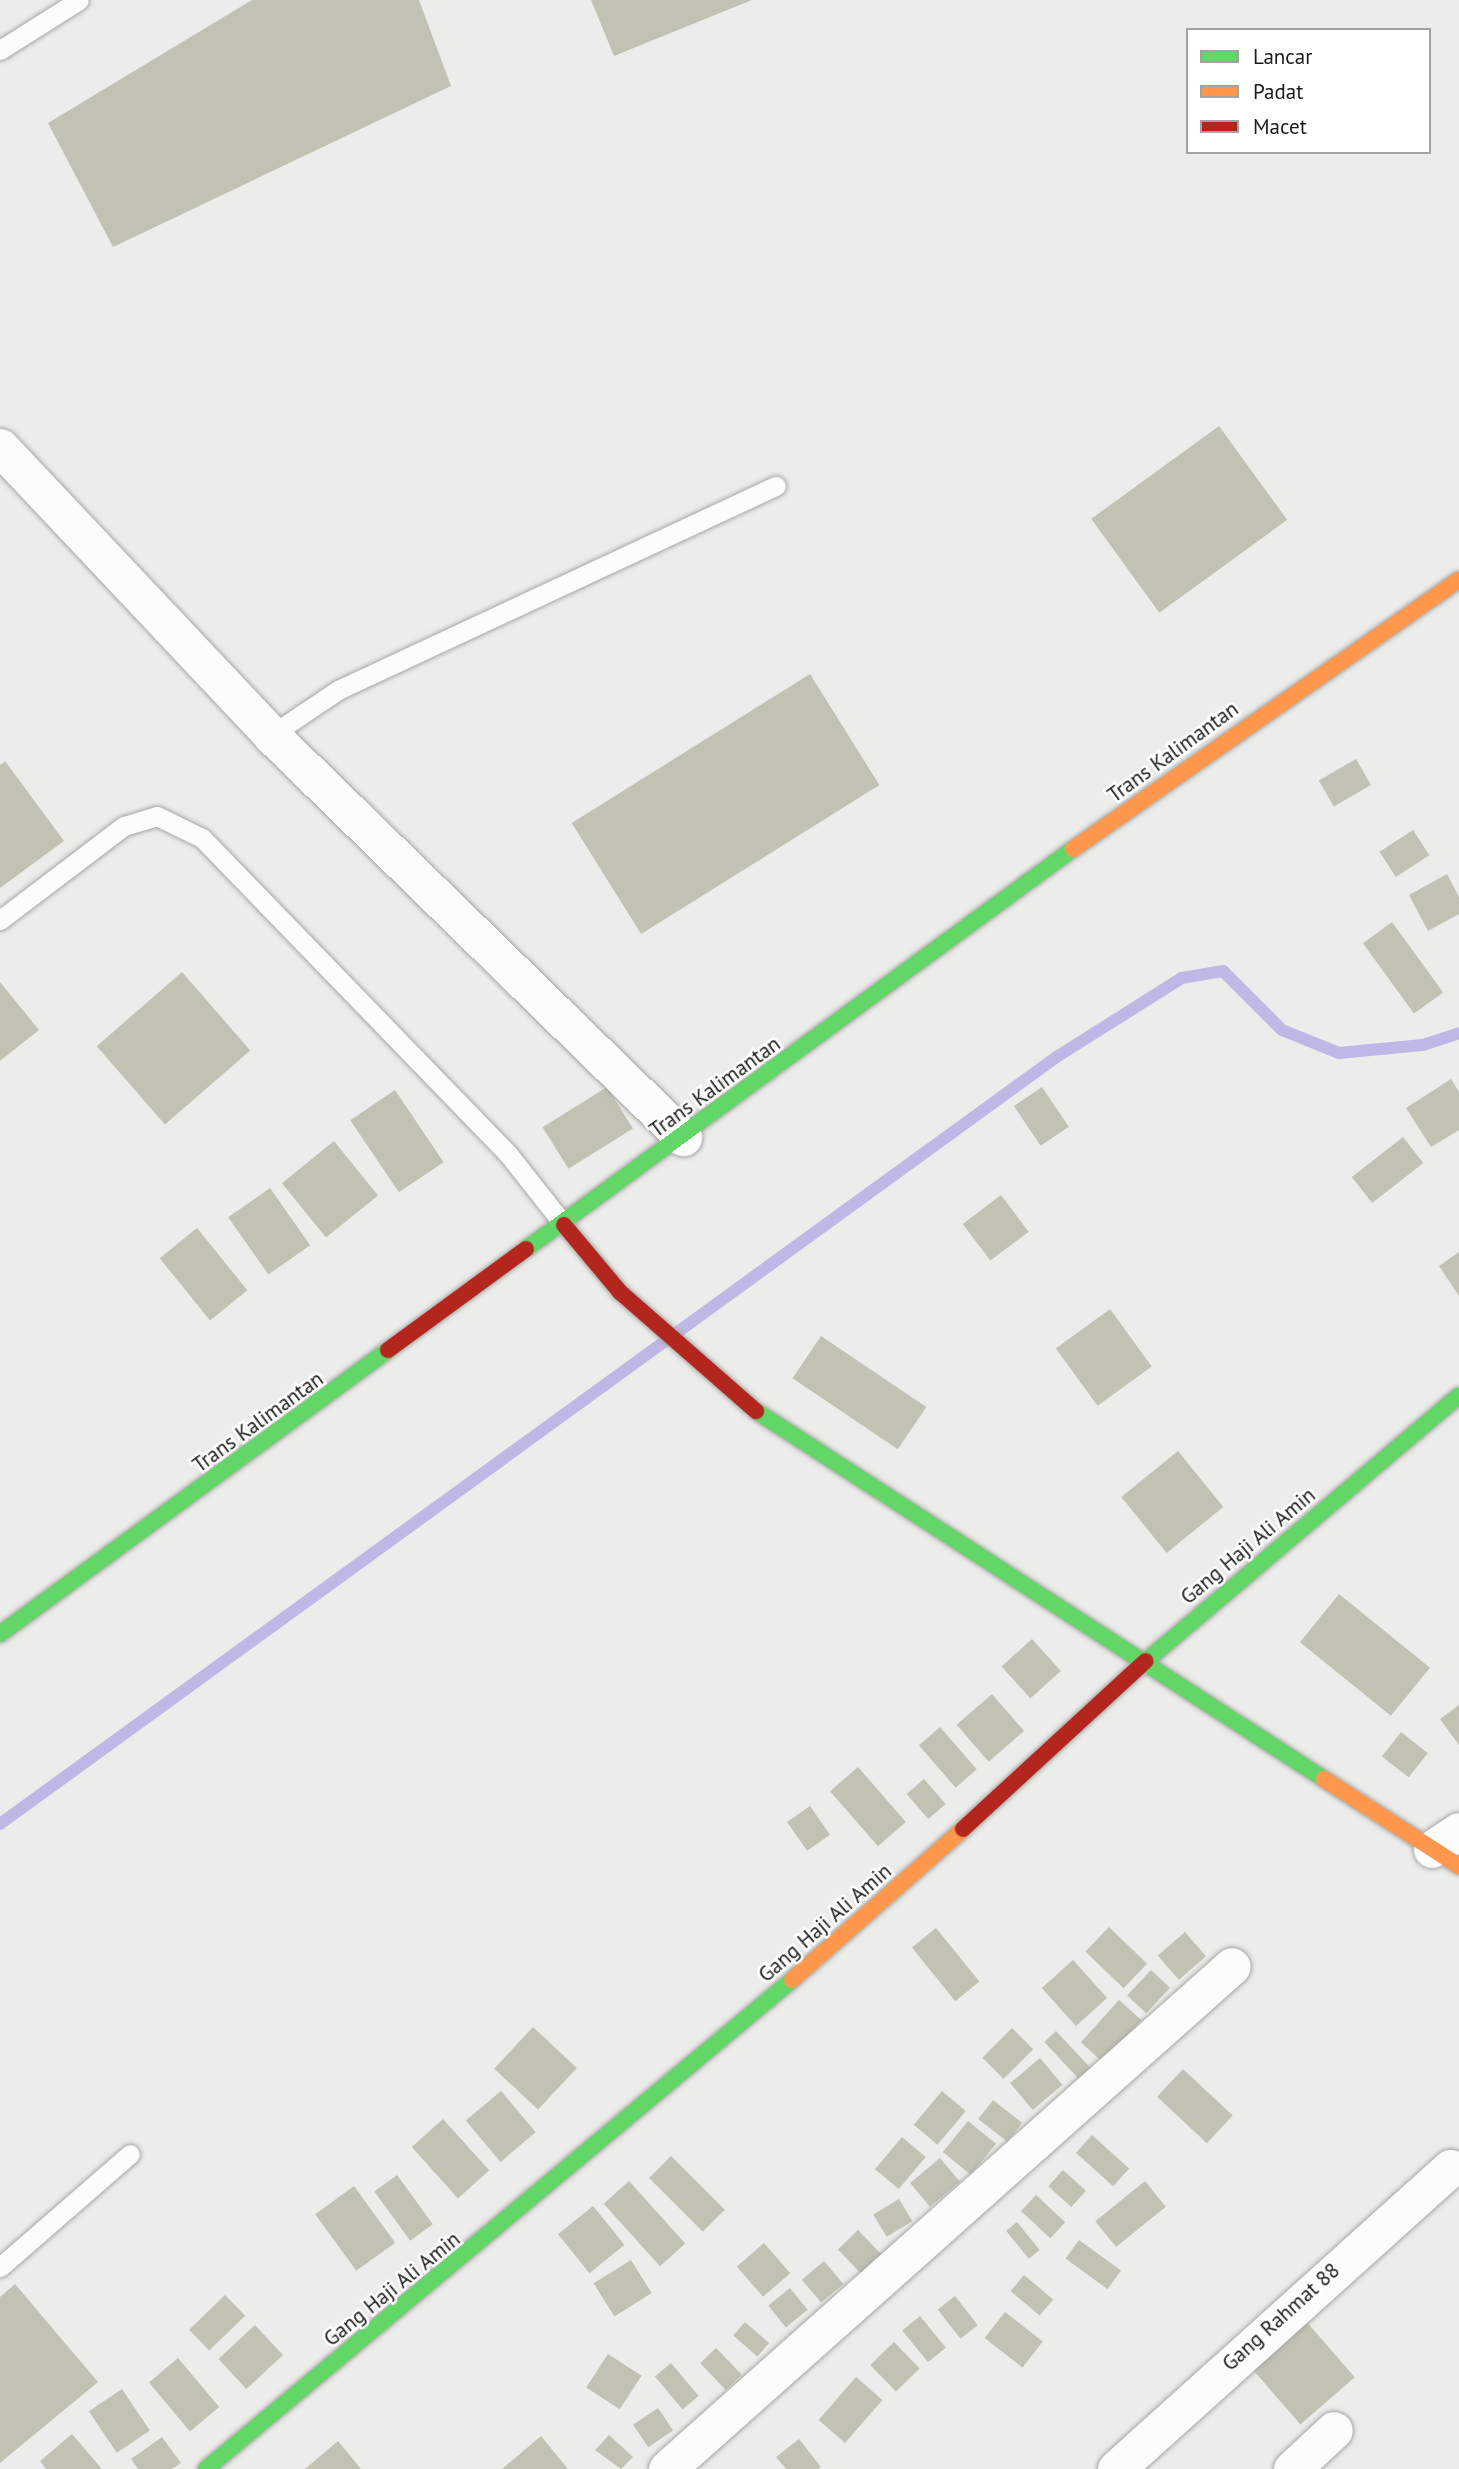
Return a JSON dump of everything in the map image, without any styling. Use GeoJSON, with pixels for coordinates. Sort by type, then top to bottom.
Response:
{"type":"FeatureCollection","features":[{"type":"Feature","properties":{"kind":"main road","name":"Trans Kalimantan"},"geometry":{"type":"LineString","coordinates":[[0,1634],[564,1225],[1161,785],[1459,580]]}},
{"type":"Feature","properties":{"kind":"main road"},"geometry":{"type":"LineString","coordinates":[[564,1225],[654,1324],[776,1428],[1143,1663],[1450,1848]]}},
{"type":"Feature","properties":{"kind":"main road","name":"Gang Haji Ali Amin"},"geometry":{"type":"LineString","coordinates":[[206,2469],[627,2123],[912,1876],[1143,1663],[1459,1396]]}},
{"type":"Feature","properties":{"kind":"street"},"geometry":{"type":"LineString","coordinates":[[0,447],[271,735],[682,1137]]}},
{"type":"Feature","properties":{"kind":"street"},"geometry":{"type":"LineString","coordinates":[[667,2469],[1232,1966]]}},
{"type":"Feature","properties":{"kind":"street","name":"Gang Rahmat 88"},"geometry":{"type":"LineString","coordinates":[[1116,2469],[1450,2168]]}},
{"type":"Feature","properties":{"kind":"street"},"geometry":{"type":"LineString","coordinates":[[1292,2469],[1334,2430]]}},
{"type":"Feature","properties":{"kind":"lane"},"geometry":{"type":"LineString","coordinates":[[0,50],[79,0]]}},
{"type":"Feature","properties":{"kind":"lane"},"geometry":{"type":"LineString","coordinates":[[271,735],[338,690],[776,486]]}},
{"type":"Feature","properties":{"kind":"lane"},"geometry":{"type":"LineString","coordinates":[[0,920],[124,826],[157,816],[202,838],[509,1155],[564,1225]]}},
{"type":"Feature","properties":{"kind":"lane"},"geometry":{"type":"LineString","coordinates":[[0,2267],[130,2154]]}},
{"type":"Feature","properties":{"kind":"building"},"geometry":{"type":"Polygon","coordinates":[[[252,0],[419,0],[451,86],[113,247],[48,123],[252,0]]]}},
{"type":"Feature","properties":{"kind":"building"},"geometry":{"type":"Polygon","coordinates":[[[591,0],[752,0],[614,56],[591,0]]]}},
{"type":"Feature","properties":{"kind":"building"},"geometry":{"type":"Polygon","coordinates":[[[1219,426],[1287,520],[1159,613],[1091,519],[1219,426]]]}},
{"type":"Feature","properties":{"kind":"building"},"geometry":{"type":"Polygon","coordinates":[[[810,674],[879,785],[641,934],[572,823],[810,674]]]}},
{"type":"Feature","properties":{"kind":"building"},"geometry":{"type":"Polygon","coordinates":[[[1356,759],[1371,785],[1334,806],[1319,781],[1356,759]]]}},
{"type":"Feature","properties":{"kind":"building"},"geometry":{"type":"Polygon","coordinates":[[[5,761],[64,841],[0,888],[0,765],[5,761]]]}},
{"type":"Feature","properties":{"kind":"building"},"geometry":{"type":"Polygon","coordinates":[[[1413,830],[1429,855],[1396,877],[1379,852],[1413,830]]]}},
{"type":"Feature","properties":{"kind":"building"},"geometry":{"type":"Polygon","coordinates":[[[1447,874],[1459,897],[1459,914],[1428,931],[1409,895],[1447,874]]]}},
{"type":"Feature","properties":{"kind":"building"},"geometry":{"type":"Polygon","coordinates":[[[1392,922],[1443,992],[1414,1014],[1363,943],[1392,922]]]}},
{"type":"Feature","properties":{"kind":"building"},"geometry":{"type":"Polygon","coordinates":[[[182,972],[250,1050],[165,1125],[97,1046],[182,972]]]}},
{"type":"Feature","properties":{"kind":"building"},"geometry":{"type":"Polygon","coordinates":[[[0,982],[39,1030],[0,1061],[0,982]]]}},
{"type":"Feature","properties":{"kind":"building"},"geometry":{"type":"Polygon","coordinates":[[[1451,1079],[1459,1092],[1459,1130],[1431,1147],[1406,1108],[1451,1079]]]}},
{"type":"Feature","properties":{"kind":"building"},"geometry":{"type":"Polygon","coordinates":[[[607,1087],[633,1129],[569,1169],[543,1127],[607,1087]]]}},
{"type":"Feature","properties":{"kind":"building"},"geometry":{"type":"Polygon","coordinates":[[[1042,1087],[1069,1127],[1041,1146],[1014,1106],[1042,1087]]]}},
{"type":"Feature","properties":{"kind":"building"},"geometry":{"type":"Polygon","coordinates":[[[395,1090],[444,1162],[399,1192],[350,1120],[395,1090]]]}},
{"type":"Feature","properties":{"kind":"building"},"geometry":{"type":"Polygon","coordinates":[[[1403,1137],[1423,1163],[1372,1203],[1352,1177],[1403,1137]]]}},
{"type":"Feature","properties":{"kind":"building"},"geometry":{"type":"Polygon","coordinates":[[[334,1141],[378,1195],[326,1238],[282,1183],[334,1141]]]}},
{"type":"Feature","properties":{"kind":"building"},"geometry":{"type":"Polygon","coordinates":[[[270,1188],[310,1245],[268,1275],[228,1217],[270,1188]]]}},
{"type":"Feature","properties":{"kind":"building"},"geometry":{"type":"Polygon","coordinates":[[[1001,1195],[1029,1232],[990,1261],[963,1224],[1001,1195]]]}},
{"type":"Feature","properties":{"kind":"building"},"geometry":{"type":"Polygon","coordinates":[[[197,1228],[247,1290],[210,1320],[160,1258],[197,1228]]]}},
{"type":"Feature","properties":{"kind":"building"},"geometry":{"type":"Polygon","coordinates":[[[1459,1252],[1459,1296],[1439,1266],[1459,1252]]]}},
{"type":"Feature","properties":{"kind":"building"},"geometry":{"type":"Polygon","coordinates":[[[1110,1309],[1152,1366],[1098,1406],[1056,1348],[1110,1309]]]}},
{"type":"Feature","properties":{"kind":"building"},"geometry":{"type":"Polygon","coordinates":[[[821,1336],[926,1407],[898,1449],[792,1378],[821,1336]]]}},
{"type":"Feature","properties":{"kind":"building"},"geometry":{"type":"Polygon","coordinates":[[[1178,1451],[1223,1507],[1167,1553],[1121,1497],[1178,1451]]]}},
{"type":"Feature","properties":{"kind":"building"},"geometry":{"type":"Polygon","coordinates":[[[1339,1594],[1430,1668],[1391,1716],[1300,1642],[1339,1594]]]}},
{"type":"Feature","properties":{"kind":"building"},"geometry":{"type":"Polygon","coordinates":[[[1032,1639],[1061,1671],[1030,1698],[1002,1666],[1032,1639]]]}},
{"type":"Feature","properties":{"kind":"building"},"geometry":{"type":"Polygon","coordinates":[[[992,1694],[1024,1731],[989,1762],[957,1725],[992,1694]]]}},
{"type":"Feature","properties":{"kind":"building"},"geometry":{"type":"Polygon","coordinates":[[[1459,1705],[1459,1745],[1440,1719],[1459,1705]]]}},
{"type":"Feature","properties":{"kind":"building"},"geometry":{"type":"Polygon","coordinates":[[[940,1727],[977,1769],[956,1788],[919,1745],[940,1727]]]}},
{"type":"Feature","properties":{"kind":"building"},"geometry":{"type":"Polygon","coordinates":[[[1401,1732],[1428,1753],[1409,1777],[1382,1756],[1401,1732]]]}},
{"type":"Feature","properties":{"kind":"building"},"geometry":{"type":"Polygon","coordinates":[[[858,1767],[906,1822],[878,1846],[830,1791],[858,1767]]]}},
{"type":"Feature","properties":{"kind":"building"},"geometry":{"type":"Polygon","coordinates":[[[924,1779],[946,1804],[928,1819],[907,1794],[924,1779]]]}},
{"type":"Feature","properties":{"kind":"building"},"geometry":{"type":"Polygon","coordinates":[[[810,1806],[830,1835],[807,1851],[787,1822],[810,1806]]]}},
{"type":"Feature","properties":{"kind":"building"},"geometry":{"type":"Polygon","coordinates":[[[1109,1927],[1147,1964],[1124,1988],[1085,1951],[1109,1927]]]}},
{"type":"Feature","properties":{"kind":"building"},"geometry":{"type":"Polygon","coordinates":[[[936,1928],[979,1982],[955,2001],[912,1948],[936,1928]]]}},
{"type":"Feature","properties":{"kind":"building"},"geometry":{"type":"Polygon","coordinates":[[[1185,1932],[1206,1956],[1179,1980],[1158,1956],[1185,1932]]]}},
{"type":"Feature","properties":{"kind":"building"},"geometry":{"type":"Polygon","coordinates":[[[1073,1960],[1107,1998],[1076,2026],[1042,1988],[1073,1960]]]}},
{"type":"Feature","properties":{"kind":"building"},"geometry":{"type":"Polygon","coordinates":[[[1151,1970],[1170,1988],[1146,2013],[1127,1996],[1151,1970]]]}},
{"type":"Feature","properties":{"kind":"building"},"geometry":{"type":"Polygon","coordinates":[[[1119,2000],[1141,2020],[1103,2062],[1081,2042],[1119,2000]]]}},
{"type":"Feature","properties":{"kind":"building"},"geometry":{"type":"Polygon","coordinates":[[[533,2027],[577,2068],[538,2110],[494,2069],[533,2027]]]}},
{"type":"Feature","properties":{"kind":"building"},"geometry":{"type":"Polygon","coordinates":[[[1012,2028],[1033,2049],[1004,2079],[982,2058],[1012,2028]]]}},
{"type":"Feature","properties":{"kind":"building"},"geometry":{"type":"Polygon","coordinates":[[[1056,2031],[1091,2068],[1079,2079],[1044,2042],[1056,2031]]]}},
{"type":"Feature","properties":{"kind":"building"},"geometry":{"type":"Polygon","coordinates":[[[1040,2058],[1062,2085],[1033,2110],[1010,2083],[1040,2058]]]}},
{"type":"Feature","properties":{"kind":"building"},"geometry":{"type":"Polygon","coordinates":[[[1183,2069],[1233,2115],[1207,2143],[1157,2097],[1183,2069]]]}},
{"type":"Feature","properties":{"kind":"building"},"geometry":{"type":"Polygon","coordinates":[[[501,2091],[536,2132],[500,2162],[466,2121],[501,2091]]]}},
{"type":"Feature","properties":{"kind":"building"},"geometry":{"type":"Polygon","coordinates":[[[942,2091],[966,2111],[937,2145],[914,2125],[942,2091]]]}},
{"type":"Feature","properties":{"kind":"building"},"geometry":{"type":"Polygon","coordinates":[[[993,2100],[1022,2123],[1007,2142],[978,2119],[993,2100]]]}},
{"type":"Feature","properties":{"kind":"building"},"geometry":{"type":"Polygon","coordinates":[[[443,2119],[489,2170],[458,2198],[412,2147],[443,2119]]]}},
{"type":"Feature","properties":{"kind":"building"},"geometry":{"type":"Polygon","coordinates":[[[968,2121],[996,2144],[971,2175],[943,2152],[968,2121]]]}},
{"type":"Feature","properties":{"kind":"building"},"geometry":{"type":"Polygon","coordinates":[[[1092,2135],[1129,2168],[1113,2186],[1076,2153],[1092,2135]]]}},
{"type":"Feature","properties":{"kind":"building"},"geometry":{"type":"Polygon","coordinates":[[[902,2137],[926,2157],[899,2189],[875,2169],[902,2137]]]}},
{"type":"Feature","properties":{"kind":"building"},"geometry":{"type":"Polygon","coordinates":[[[671,2156],[725,2210],[703,2232],[649,2178],[671,2156]]]}},
{"type":"Feature","properties":{"kind":"building"},"geometry":{"type":"Polygon","coordinates":[[[940,2158],[960,2182],[930,2207],[910,2183],[940,2158]]]}},
{"type":"Feature","properties":{"kind":"building"},"geometry":{"type":"Polygon","coordinates":[[[1063,2170],[1086,2191],[1071,2207],[1048,2186],[1063,2170]]]}},
{"type":"Feature","properties":{"kind":"building"},"geometry":{"type":"Polygon","coordinates":[[[397,2175],[433,2224],[410,2241],[374,2191],[397,2175]]]}},
{"type":"Feature","properties":{"kind":"building"},"geometry":{"type":"Polygon","coordinates":[[[629,2181],[685,2243],[660,2266],[604,2204],[629,2181]]]}},
{"type":"Feature","properties":{"kind":"building"},"geometry":{"type":"Polygon","coordinates":[[[1145,2181],[1166,2207],[1116,2247],[1095,2221],[1145,2181]]]}},
{"type":"Feature","properties":{"kind":"building"},"geometry":{"type":"Polygon","coordinates":[[[354,2186],[395,2243],[356,2271],[315,2214],[354,2186]]]}},
{"type":"Feature","properties":{"kind":"building"},"geometry":{"type":"Polygon","coordinates":[[[1036,2195],[1065,2222],[1050,2238],[1021,2211],[1036,2195]]]}},
{"type":"Feature","properties":{"kind":"building"},"geometry":{"type":"Polygon","coordinates":[[[899,2199],[912,2221],[887,2237],[873,2214],[899,2199]]]}},
{"type":"Feature","properties":{"kind":"building"},"geometry":{"type":"Polygon","coordinates":[[[593,2206],[624,2245],[589,2273],[558,2234],[593,2206]]]}},
{"type":"Feature","properties":{"kind":"building"},"geometry":{"type":"Polygon","coordinates":[[[1017,2222],[1040,2250],[1029,2259],[1006,2231],[1017,2222]]]}},
{"type":"Feature","properties":{"kind":"building"},"geometry":{"type":"Polygon","coordinates":[[[858,2230],[881,2254],[861,2273],[838,2249],[858,2230]]]}},
{"type":"Feature","properties":{"kind":"building"},"geometry":{"type":"Polygon","coordinates":[[[1079,2240],[1121,2271],[1108,2289],[1065,2259],[1079,2240]]]}},
{"type":"Feature","properties":{"kind":"building"},"geometry":{"type":"Polygon","coordinates":[[[764,2243],[790,2273],[763,2297],[737,2267],[764,2243]]]}},
{"type":"Feature","properties":{"kind":"building"},"geometry":{"type":"Polygon","coordinates":[[[631,2260],[652,2293],[614,2316],[594,2283],[631,2260]]]}},
{"type":"Feature","properties":{"kind":"building"},"geometry":{"type":"Polygon","coordinates":[[[824,2261],[843,2284],[821,2303],[802,2280],[824,2261]]]}},
{"type":"Feature","properties":{"kind":"building"},"geometry":{"type":"Polygon","coordinates":[[[1024,2275],[1053,2299],[1040,2316],[1011,2291],[1024,2275]]]}},
{"type":"Feature","properties":{"kind":"building"},"geometry":{"type":"Polygon","coordinates":[[[15,2284],[98,2382],[0,2463],[0,2297],[15,2284]]]}},
{"type":"Feature","properties":{"kind":"building"},"geometry":{"type":"Polygon","coordinates":[[[790,2288],[808,2310],[786,2327],[768,2306],[790,2288]]]}},
{"type":"Feature","properties":{"kind":"building"},"geometry":{"type":"Polygon","coordinates":[[[225,2295],[245,2316],[209,2351],[189,2330],[225,2295]]]}},
{"type":"Feature","properties":{"kind":"building"},"geometry":{"type":"Polygon","coordinates":[[[955,2296],[978,2325],[960,2339],[938,2310],[955,2296]]]}},
{"type":"Feature","properties":{"kind":"building"},"geometry":{"type":"Polygon","coordinates":[[[1005,2312],[1043,2342],[1023,2368],[985,2338],[1005,2312]]]}},
{"type":"Feature","properties":{"kind":"building"},"geometry":{"type":"Polygon","coordinates":[[[1299,2313],[1355,2377],[1300,2424],[1245,2360],[1299,2313]]]}},
{"type":"Feature","properties":{"kind":"building"},"geometry":{"type":"Polygon","coordinates":[[[920,2316],[946,2348],[928,2362],[902,2330],[920,2316]]]}},
{"type":"Feature","properties":{"kind":"building"},"geometry":{"type":"Polygon","coordinates":[[[745,2322],[769,2343],[757,2357],[733,2336],[745,2322]]]}},
{"type":"Feature","properties":{"kind":"building"},"geometry":{"type":"Polygon","coordinates":[[[255,2325],[283,2355],[246,2389],[218,2359],[255,2325]]]}},
{"type":"Feature","properties":{"kind":"building"},"geometry":{"type":"Polygon","coordinates":[[[894,2342],[920,2369],[896,2392],[870,2365],[894,2342]]]}},
{"type":"Feature","properties":{"kind":"building"},"geometry":{"type":"Polygon","coordinates":[[[716,2348],[742,2375],[726,2390],[700,2363],[716,2348]]]}},
{"type":"Feature","properties":{"kind":"building"},"geometry":{"type":"Polygon","coordinates":[[[608,2354],[642,2376],[620,2409],[586,2388],[608,2354]]]}},
{"type":"Feature","properties":{"kind":"building"},"geometry":{"type":"Polygon","coordinates":[[[178,2358],[219,2407],[190,2431],[149,2382],[178,2358]]]}},
{"type":"Feature","properties":{"kind":"building"},"geometry":{"type":"Polygon","coordinates":[[[671,2363],[699,2396],[683,2409],[655,2376],[671,2363]]]}},
{"type":"Feature","properties":{"kind":"building"},"geometry":{"type":"Polygon","coordinates":[[[856,2377],[882,2400],[845,2443],[819,2420],[856,2377]]]}},
{"type":"Feature","properties":{"kind":"building"},"geometry":{"type":"Polygon","coordinates":[[[122,2389],[150,2430],[117,2453],[89,2411],[122,2389]]]}},
{"type":"Feature","properties":{"kind":"building"},"geometry":{"type":"Polygon","coordinates":[[[658,2408],[673,2430],[648,2447],[633,2425],[658,2408]]]}},
{"type":"Feature","properties":{"kind":"building"},"geometry":{"type":"Polygon","coordinates":[[[72,2434],[102,2469],[46,2469],[40,2461],[72,2434]]]}},
{"type":"Feature","properties":{"kind":"building"},"geometry":{"type":"Polygon","coordinates":[[[609,2435],[633,2457],[621,2469],[595,2450],[609,2435]]]}},
{"type":"Feature","properties":{"kind":"building"},"geometry":{"type":"Polygon","coordinates":[[[541,2436],[568,2469],[502,2469],[541,2436]]]}},
{"type":"Feature","properties":{"kind":"building"},"geometry":{"type":"Polygon","coordinates":[[[162,2437],[181,2463],[172,2469],[138,2469],[131,2459],[162,2437]]]}},
{"type":"Feature","properties":{"kind":"building"},"geometry":{"type":"Polygon","coordinates":[[[799,2439],[821,2467],[786,2469],[776,2457],[799,2439]]]}},
{"type":"Feature","properties":{"kind":"building"},"geometry":{"type":"Polygon","coordinates":[[[338,2441],[361,2469],[305,2469],[338,2441]]]}},
{"type":"Feature","properties":{"kind":"waterway"},"geometry":{"type":"LineString","coordinates":[[0,1824],[1058,1056],[1182,978],[1223,971],[1282,1030],[1339,1053],[1423,1045],[1459,1033]]}},
{"type":"Feature","properties":{"kind":"traffic: fast"},"geometry":{"type":"LineString","coordinates":[[526,1249],[1073,849]]}},
{"type":"Feature","properties":{"kind":"traffic: fast"},"geometry":{"type":"LineString","coordinates":[[0,1634],[388,1350]]}},
{"type":"Feature","properties":{"kind":"traffic: fast"},"geometry":{"type":"LineString","coordinates":[[1146,1661],[1459,1396]]}},
{"type":"Feature","properties":{"kind":"traffic: fast"},"geometry":{"type":"LineString","coordinates":[[756,1411],[1324,1779]]}},
{"type":"Feature","properties":{"kind":"traffic: fast"},"geometry":{"type":"LineString","coordinates":[[206,2469],[792,1980]]}},
{"type":"Feature","properties":{"kind":"traffic: slow"},"geometry":{"type":"LineString","coordinates":[[1073,849],[1459,580]]}},
{"type":"Feature","properties":{"kind":"traffic: slow"},"geometry":{"type":"LineString","coordinates":[[1324,1779],[1459,1866]]}},
{"type":"Feature","properties":{"kind":"traffic: slow"},"geometry":{"type":"LineString","coordinates":[[792,1980],[963,1829]]}},
{"type":"Feature","properties":{"kind":"traffic: jam"},"geometry":{"type":"LineString","coordinates":[[564,1225],[620,1292],[756,1411]]}},
{"type":"Feature","properties":{"kind":"traffic: jam"},"geometry":{"type":"LineString","coordinates":[[388,1350],[526,1249]]}},
{"type":"Feature","properties":{"kind":"traffic: jam"},"geometry":{"type":"LineString","coordinates":[[963,1829],[1146,1661]]}}]}
